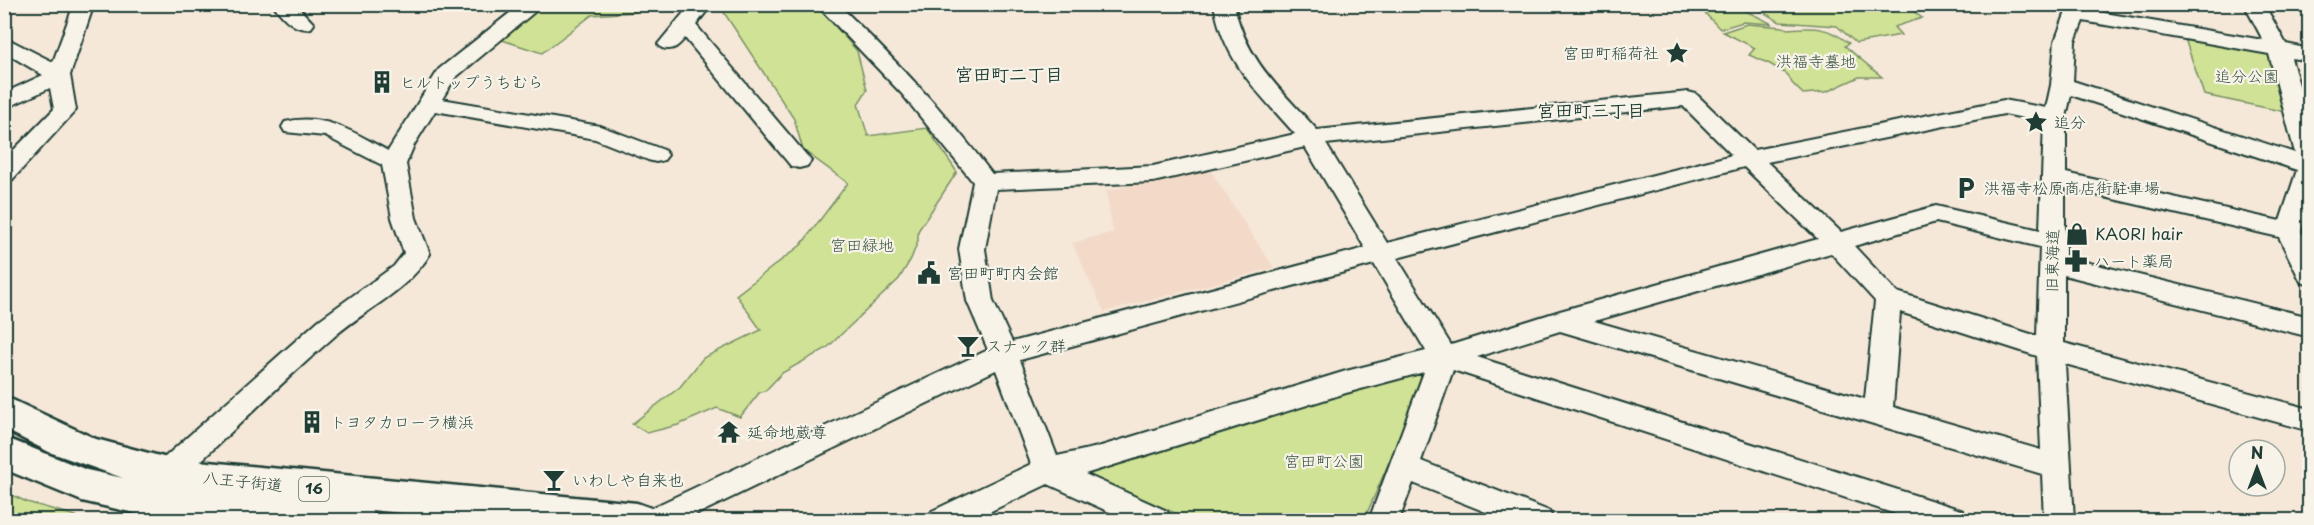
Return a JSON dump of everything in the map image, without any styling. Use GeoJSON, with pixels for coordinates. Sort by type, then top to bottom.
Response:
{"type":"FeatureCollection","features":[{"type":"Feature","properties":{"kind":"highway","name":"八王子街道"},"geometry":{"type":"LineString","coordinates":[[4,410],[72,446],[117,463],[167,474],[637,520]]}},
{"type":"Feature","properties":{"kind":"highway","name":"八王子街道"},"geometry":{"type":"LineString","coordinates":[[4,452],[82,485],[144,499],[356,520]]}},
{"type":"Feature","properties":{"kind":"street"},"geometry":{"type":"LineString","coordinates":[[4,175],[65,110],[59,75],[84,4]]}},
{"type":"Feature","properties":{"kind":"street"},"geometry":{"type":"LineString","coordinates":[[283,4],[304,24]]}},
{"type":"Feature","properties":{"kind":"street"},"geometry":{"type":"LineString","coordinates":[[167,474],[322,332],[403,272],[417,254],[404,218],[394,164],[402,145],[447,74],[534,4]]}},
{"type":"Feature","properties":{"kind":"street"},"geometry":{"type":"LineString","coordinates":[[669,44],[702,4]]}},
{"type":"Feature","properties":{"kind":"street"},"geometry":{"type":"LineString","coordinates":[[826,4],[918,96],[954,137],[985,182],[972,249],[980,302],[1004,354],[1048,470],[1156,520]]}},
{"type":"Feature","properties":{"kind":"street"},"geometry":{"type":"LineString","coordinates":[[1224,4],[1227,21],[1246,66],[1311,138],[1444,357],[1952,520]]}},
{"type":"Feature","properties":{"kind":"street"},"geometry":{"type":"LineString","coordinates":[[2254,4],[2278,50],[2310,166],[2289,231],[2310,276]]}},
{"type":"Feature","properties":{"kind":"street"},"geometry":{"type":"LineString","coordinates":[[2077,9],[2310,55]]}},
{"type":"Feature","properties":{"kind":"street","name":"旧東海道"},"geometry":{"type":"LineString","coordinates":[[2059,520],[2050,350],[2055,117],[2062,85],[2065,41],[2077,9]]}},
{"type":"Feature","properties":{"kind":"street"},"geometry":{"type":"LineString","coordinates":[[685,25],[799,161]]}},
{"type":"Feature","properties":{"kind":"street"},"geometry":{"type":"LineString","coordinates":[[4,43],[59,75]]}},
{"type":"Feature","properties":{"kind":"street"},"geometry":{"type":"LineString","coordinates":[[4,102],[59,75]]}},
{"type":"Feature","properties":{"kind":"street"},"geometry":{"type":"LineString","coordinates":[[2062,85],[2310,166]]}},
{"type":"Feature","properties":{"kind":"street"},"geometry":{"type":"LineString","coordinates":[[985,182],[1153,174],[1311,138],[1688,99],[1835,242],[1888,298],[2050,350],[2310,420]]}},
{"type":"Feature","properties":{"kind":"street"},"geometry":{"type":"LineString","coordinates":[[429,103],[600,133],[656,155]]}},
{"type":"Feature","properties":{"kind":"street"},"geometry":{"type":"LineString","coordinates":[[656,520],[1004,354],[1381,253],[1750,158],[2004,107],[2055,117]]}},
{"type":"Feature","properties":{"kind":"street"},"geometry":{"type":"LineString","coordinates":[[293,127],[330,129],[380,156],[395,161]]}},
{"type":"Feature","properties":{"kind":"street"},"geometry":{"type":"LineString","coordinates":[[2054,178],[2289,231]]}},
{"type":"Feature","properties":{"kind":"street"},"geometry":{"type":"LineString","coordinates":[[944,520],[1048,470],[1098,459],[1346,382],[1444,357],[1560,321],[1936,214],[2052,253],[2310,327]]}},
{"type":"Feature","properties":{"kind":"street"},"geometry":{"type":"LineString","coordinates":[[1878,414],[1888,298]]}},
{"type":"Feature","properties":{"kind":"street"},"geometry":{"type":"LineString","coordinates":[[1560,321],[2056,466]]}},
{"type":"Feature","properties":{"kind":"street"},"geometry":{"type":"LineString","coordinates":[[1384,520],[1444,357]]}},
{"type":"Feature","properties":{"kind":"street"},"geometry":{"type":"LineString","coordinates":[[1405,467],[1538,520]]}},
{"type":"Feature","properties":{"kind":"shaded area"},"geometry":{"type":"Polygon","coordinates":[[[1209,168],[1274,268],[1104,312],[1072,243],[1113,232],[1106,191],[1209,168]]]}},
{"type":"Feature","properties":{"kind":"green space"},"geometry":{"type":"Polygon","coordinates":[[[540,5],[638,5],[635,12],[592,15],[542,53],[496,38],[540,5]]]}},
{"type":"Feature","properties":{"kind":"green space","name":"宮田緑地"},"geometry":{"type":"Polygon","coordinates":[[[719,5],[817,5],[857,51],[867,90],[858,104],[868,136],[927,128],[957,172],[918,231],[918,241],[911,259],[899,279],[827,348],[782,373],[765,391],[760,392],[740,417],[717,408],[678,425],[647,433],[632,424],[680,387],[703,358],[761,330],[736,295],[801,245],[848,183],[803,150],[794,119],[719,5]]]}},
{"type":"Feature","properties":{"kind":"green space"},"geometry":{"type":"Polygon","coordinates":[[[1705,5],[1731,7],[1772,24],[1743,22],[1720,29],[1703,11],[1705,5]]]}},
{"type":"Feature","properties":{"kind":"green space"},"geometry":{"type":"Polygon","coordinates":[[[1751,5],[1905,5],[1922,18],[1894,27],[1901,35],[1856,43],[1837,26],[1780,22],[1751,5]]]}},
{"type":"Feature","properties":{"kind":"green space","name":"洪福寺墓地"},"geometry":{"type":"Polygon","coordinates":[[[1747,24],[1788,29],[1813,28],[1834,33],[1849,43],[1845,46],[1882,77],[1859,77],[1826,92],[1803,94],[1792,83],[1788,75],[1749,55],[1755,48],[1723,32],[1747,24]]]}},
{"type":"Feature","properties":{"kind":"green space","name":"追分公園"},"geometry":{"type":"Polygon","coordinates":[[[2185,39],[2270,53],[2286,112],[2204,95],[2185,39]]]}},
{"type":"Feature","properties":{"kind":"green space","name":"宮田町公園"},"geometry":{"type":"Polygon","coordinates":[[[1430,368],[1364,520],[1191,520],[1088,475],[1095,464],[1430,368]]]}},
{"type":"Feature","properties":{"kind":"green space"},"geometry":{"type":"Polygon","coordinates":[[[5,492],[27,502],[76,516],[71,520],[5,520],[5,492]]]}},
{"type":"Feature","properties":{"kind":"place","name":"宮田町稲荷社"},"geometry":{"type":"Point","coordinates":[1677,53]}},
{"type":"Feature","properties":{"kind":"place","name":"ヒルトップうちむら"},"geometry":{"type":"Point","coordinates":[382,82]}},
{"type":"Feature","properties":{"kind":"place","name":"追分"},"geometry":{"type":"Point","coordinates":[2036,122]}},
{"type":"Feature","properties":{"kind":"place","name":"洪福寺松原商店街駐車場"},"geometry":{"type":"Point","coordinates":[1966,188]}},
{"type":"Feature","properties":{"kind":"place","name":"KAORI hair"},"geometry":{"type":"Point","coordinates":[2077,234]}},
{"type":"Feature","properties":{"kind":"place","name":"ハート薬局"},"geometry":{"type":"Point","coordinates":[2076,261]}},
{"type":"Feature","properties":{"kind":"place","name":"宮田町町内会館"},"geometry":{"type":"Point","coordinates":[929,273]}},
{"type":"Feature","properties":{"kind":"place","name":"スナック群"},"geometry":{"type":"Point","coordinates":[968,346]}},
{"type":"Feature","properties":{"kind":"place","name":"トヨタカローラ横浜"},"geometry":{"type":"Point","coordinates":[312,422]}},
{"type":"Feature","properties":{"kind":"place","name":"延命地蔵尊"},"geometry":{"type":"Point","coordinates":[729,432]}},
{"type":"Feature","properties":{"kind":"place","name":"いわしや自来也"},"geometry":{"type":"Point","coordinates":[554,480]}},
{"type":"Feature","properties":{"kind":"district","name":"宮田町二丁目"},"geometry":{"type":"Point","coordinates":[1009,75]}},
{"type":"Feature","properties":{"kind":"district","name":"宮田町三丁目"},"geometry":{"type":"Point","coordinates":[1591,111]}}]}
